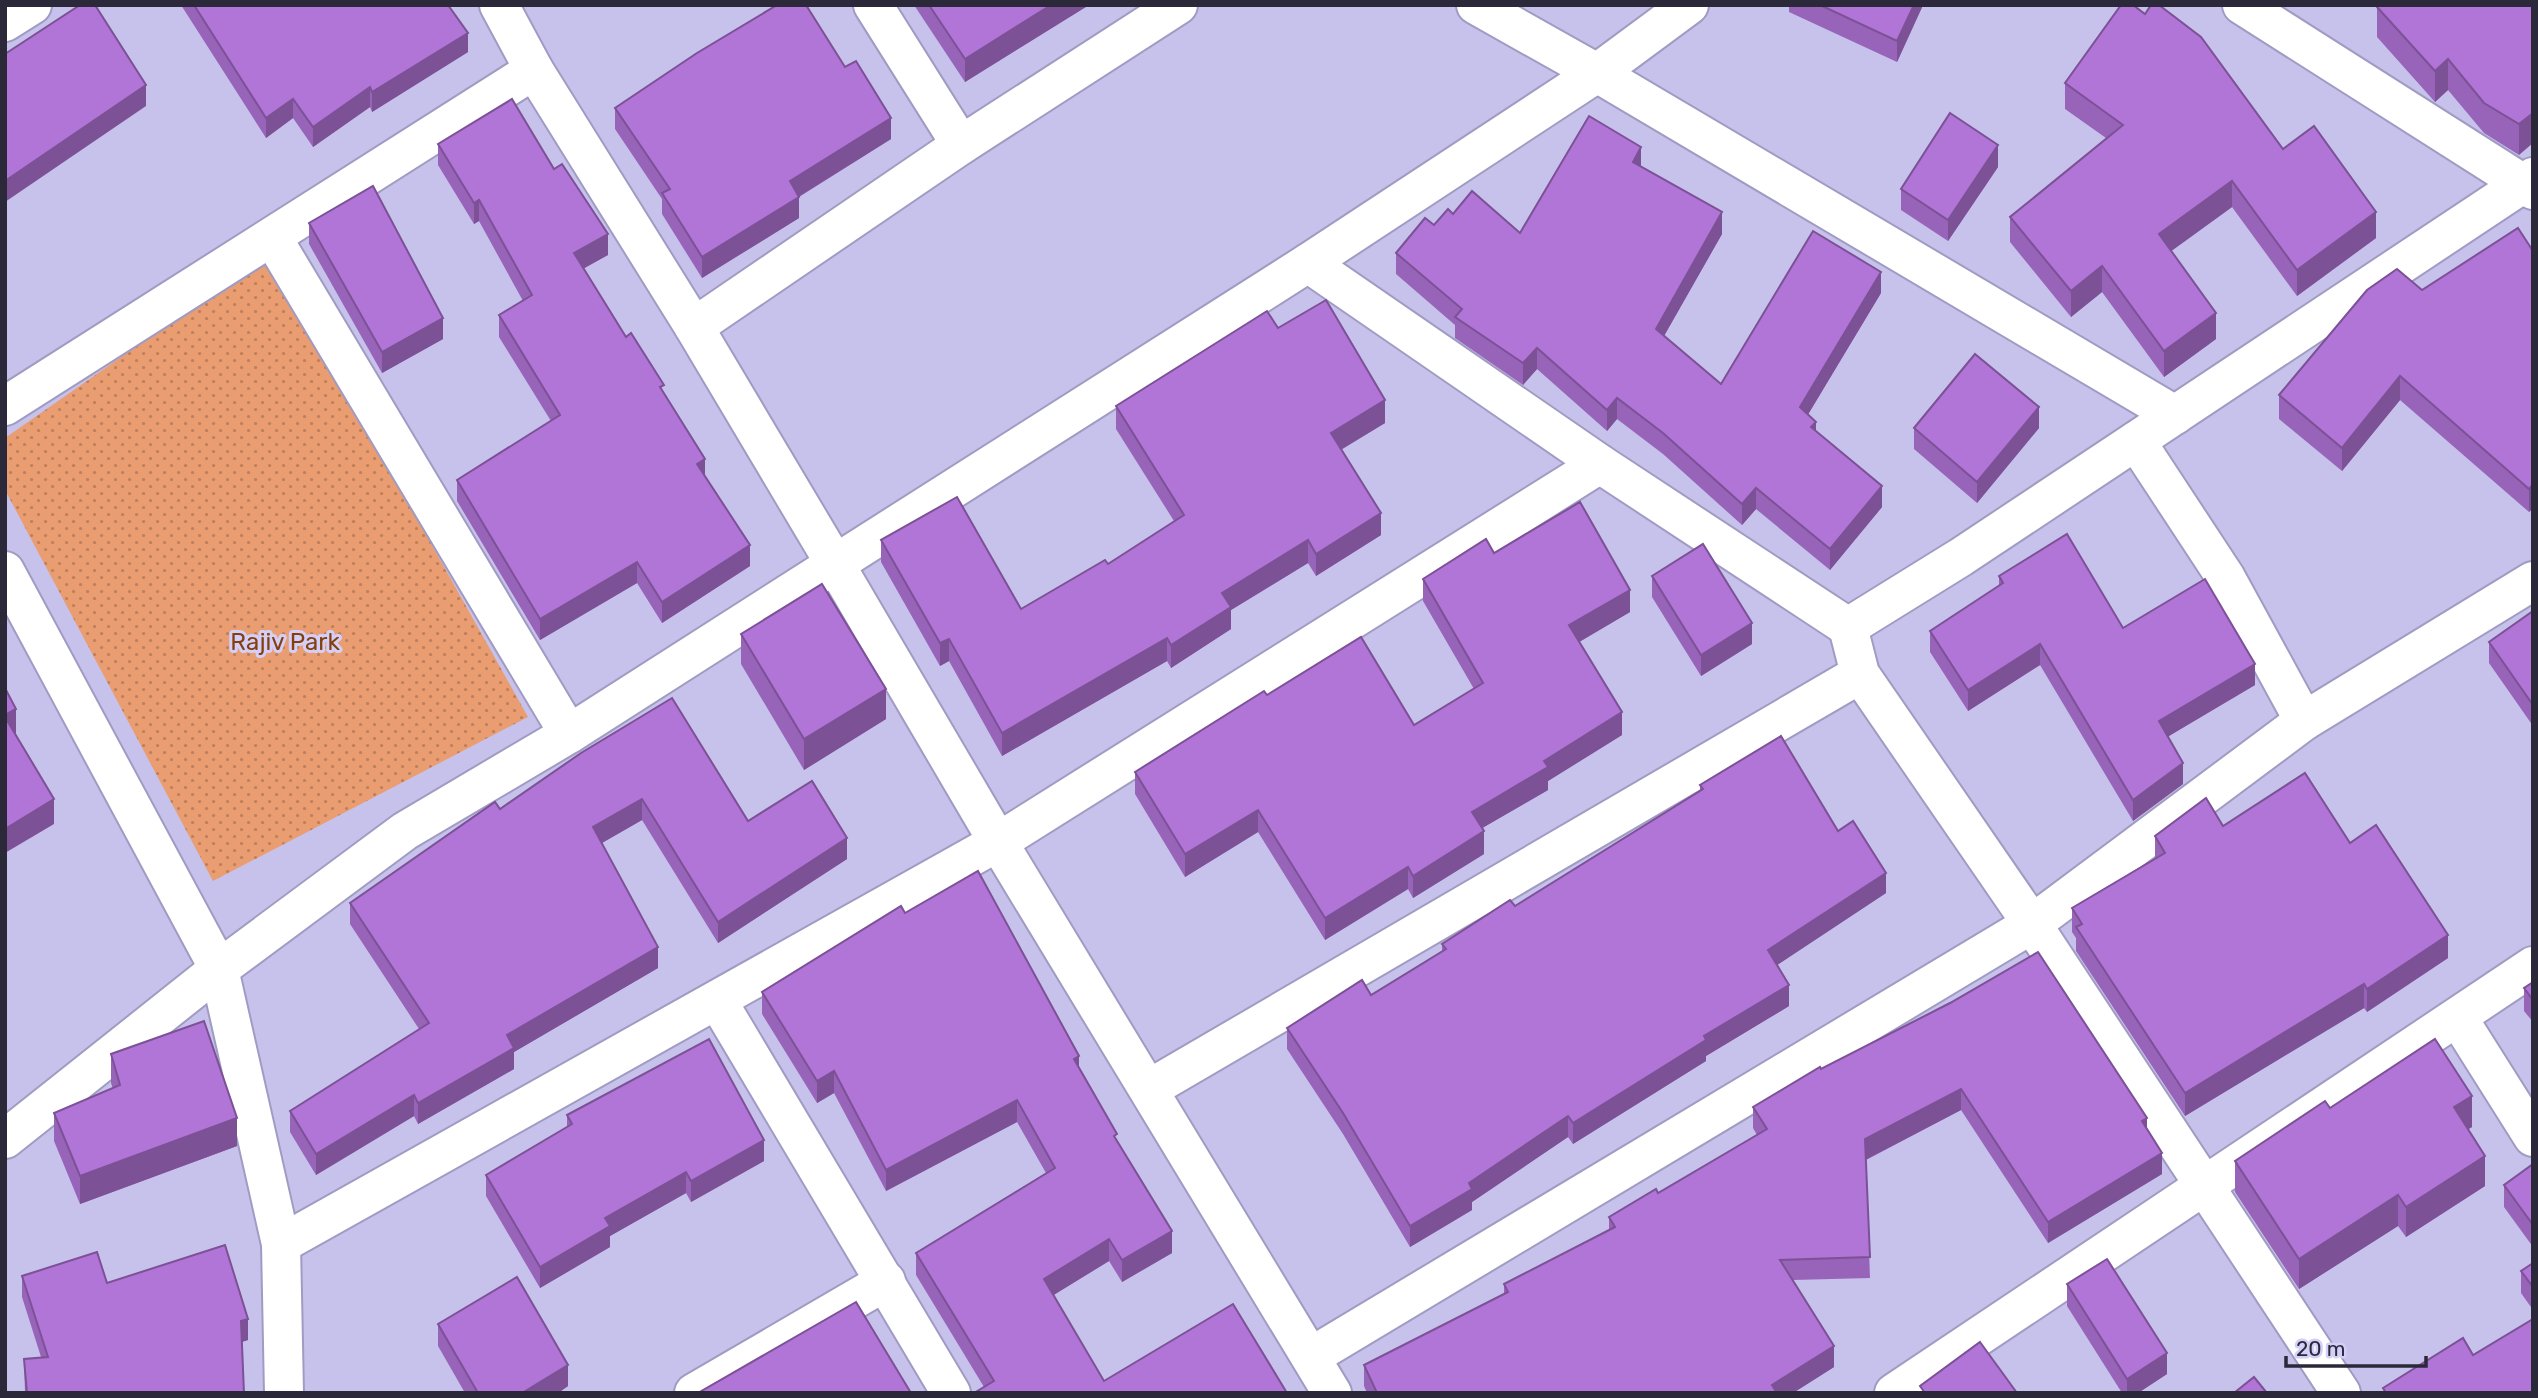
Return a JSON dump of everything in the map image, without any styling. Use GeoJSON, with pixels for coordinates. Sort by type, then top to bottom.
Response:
{"type":"FeatureCollection","features":[{"type":"Feature","properties":{"kind":"street"},"geometry":{"type":"LineString","coordinates":[[5,22],[32,5]]}},
{"type":"Feature","properties":{"kind":"street"},"geometry":{"type":"LineString","coordinates":[[499,5],[534,70],[694,327],[998,842],[1332,1393]]}},
{"type":"Feature","properties":{"kind":"street"},"geometry":{"type":"LineString","coordinates":[[873,5],[961,145]]}},
{"type":"Feature","properties":{"kind":"street"},"geometry":{"type":"LineString","coordinates":[[694,327],[961,145],[1178,5]]}},
{"type":"Feature","properties":{"kind":"street"},"geometry":{"type":"LineString","coordinates":[[1476,5],[1597,73],[2175,415]]}},
{"type":"Feature","properties":{"kind":"street"},"geometry":{"type":"LineString","coordinates":[[5,1139],[219,969],[405,831],[569,734],[1308,263],[1597,73],[1689,5]]}},
{"type":"Feature","properties":{"kind":"street"},"geometry":{"type":"LineString","coordinates":[[1848,627],[2530,183],[2242,5]]}},
{"type":"Feature","properties":{"kind":"street"},"geometry":{"type":"LineString","coordinates":[[5,406],[534,70]]}},
{"type":"Feature","properties":{"kind":"street"},"geometry":{"type":"LineString","coordinates":[[272,237],[569,734]]}},
{"type":"Feature","properties":{"kind":"street"},"geometry":{"type":"LineString","coordinates":[[1308,263],[1600,464],[1848,627],[1860,674],[2032,924],[2201,1185],[2341,1393]]}},
{"type":"Feature","properties":{"kind":"street"},"geometry":{"type":"LineString","coordinates":[[2136,441],[2226,578],[2304,721]]}},
{"type":"Feature","properties":{"kind":"street"},"geometry":{"type":"LineString","coordinates":[[281,1244],[998,842],[1600,464]]}},
{"type":"Feature","properties":{"kind":"street"},"geometry":{"type":"LineString","coordinates":[[5,571],[219,969],[281,1244],[284,1393]]}},
{"type":"Feature","properties":{"kind":"street"},"geometry":{"type":"LineString","coordinates":[[1312,1356],[2032,924],[2304,721],[2533,582]]}},
{"type":"Feature","properties":{"kind":"street"},"geometry":{"type":"LineString","coordinates":[[1149,1089],[1860,674]]}},
{"type":"Feature","properties":{"kind":"street"},"geometry":{"type":"LineString","coordinates":[[1899,1391],[2201,1185],[2458,1018],[2533,966]]}},
{"type":"Feature","properties":{"kind":"street"},"geometry":{"type":"LineString","coordinates":[[717,1000],[951,1393]]}},
{"type":"Feature","properties":{"kind":"street"},"geometry":{"type":"LineString","coordinates":[[2458,1018],[2533,1137]]}},
{"type":"Feature","properties":{"kind":"street"},"geometry":{"type":"LineString","coordinates":[[694,1393],[886,1281]]}},
{"type":"Feature","properties":{"kind":"green space","name":"Rajiv Park"},"geometry":{"type":"Polygon","coordinates":[[[269,254],[528,717],[213,881],[5,490],[5,438],[269,254]]]}},
{"type":"Feature","properties":{"kind":"building"},"geometry":{"type":"Polygon","coordinates":[[[80,5],[95,5],[146,85],[5,181],[5,54],[80,5]]]}},
{"type":"Feature","properties":{"kind":"building"},"geometry":{"type":"Polygon","coordinates":[[[194,5],[448,5],[468,33],[372,92],[370,87],[313,127],[293,99],[266,118],[194,5]]]}},
{"type":"Feature","properties":{"kind":"building"},"geometry":{"type":"Polygon","coordinates":[[[777,5],[806,5],[845,67],[856,61],[891,118],[790,181],[799,197],[702,257],[662,193],[670,189],[615,108],[697,53],[777,5]]]}},
{"type":"Feature","properties":{"kind":"building"},"geometry":{"type":"Polygon","coordinates":[[[929,5],[1051,5],[965,59],[929,5]]]}},
{"type":"Feature","properties":{"kind":"building"},"geometry":{"type":"Polygon","coordinates":[[[1820,5],[1914,5],[1897,41],[1820,5]]]}},
{"type":"Feature","properties":{"kind":"building"},"geometry":{"type":"Polygon","coordinates":[[[2121,5],[2133,5],[2145,14],[2151,5],[2159,5],[2201,37],[2283,149],[2314,126],[2376,212],[2297,270],[2232,181],[2159,234],[2216,313],[2164,351],[2102,266],[2071,291],[2010,217],[2123,125],[2065,83],[2121,5]]]}},
{"type":"Feature","properties":{"kind":"building"},"geometry":{"type":"Polygon","coordinates":[[[2533,5],[2533,113],[2519,124],[2484,103],[2448,59],[2435,71],[2377,7],[2533,5]]]}},
{"type":"Feature","properties":{"kind":"building"},"geometry":{"type":"Polygon","coordinates":[[[512,99],[554,169],[562,164],[608,234],[574,253],[626,337],[631,333],[664,385],[660,387],[705,459],[697,464],[750,545],[662,602],[637,562],[540,619],[457,480],[560,415],[499,315],[532,295],[479,200],[474,203],[438,144],[512,99]]]}},
{"type":"Feature","properties":{"kind":"building"},"geometry":{"type":"Polygon","coordinates":[[[1950,113],[1998,145],[1948,220],[1901,189],[1950,113]]]}},
{"type":"Feature","properties":{"kind":"building"},"geometry":{"type":"Polygon","coordinates":[[[1589,116],[1641,147],[1633,162],[1722,212],[1656,329],[1721,384],[1813,231],[1881,272],[1800,407],[1816,422],[1811,427],[1882,486],[1830,549],[1756,488],[1742,504],[1663,433],[1617,398],[1607,410],[1537,348],[1523,363],[1455,317],[1462,309],[1396,253],[1425,218],[1434,225],[1448,209],[1453,214],[1472,191],[1520,233],[1589,116]]]}},
{"type":"Feature","properties":{"kind":"building"},"geometry":{"type":"Polygon","coordinates":[[[373,186],[443,318],[382,352],[309,223],[373,186]]]}},
{"type":"Feature","properties":{"kind":"building"},"geometry":{"type":"Polygon","coordinates":[[[2518,228],[2533,251],[2533,484],[2529,489],[2400,376],[2342,448],[2279,395],[2367,290],[2397,269],[2422,290],[2518,228]]]}},
{"type":"Feature","properties":{"kind":"building"},"geometry":{"type":"Polygon","coordinates":[[[1326,300],[1385,400],[1331,433],[1381,513],[1316,554],[1308,540],[1222,593],[1231,607],[1171,645],[1167,638],[1002,733],[949,639],[940,643],[881,540],[957,497],[1021,609],[1105,560],[1108,564],[1184,515],[1116,406],[1267,311],[1278,328],[1326,300]]]}},
{"type":"Feature","properties":{"kind":"building"},"geometry":{"type":"Polygon","coordinates":[[[1975,354],[2039,407],[1977,482],[1914,428],[1975,354]]]}},
{"type":"Feature","properties":{"kind":"building"},"geometry":{"type":"Polygon","coordinates":[[[1580,502],[1630,590],[1569,625],[1622,712],[1544,761],[1548,767],[1472,812],[1484,831],[1413,876],[1408,867],[1325,918],[1258,810],[1185,854],[1135,772],[1264,691],[1267,695],[1361,637],[1414,725],[1483,683],[1423,579],[1486,539],[1494,553],[1580,502]]]}},
{"type":"Feature","properties":{"kind":"building"},"geometry":{"type":"Polygon","coordinates":[[[2067,534],[2123,628],[2205,579],[2255,664],[2159,721],[2183,763],[2133,800],[2040,644],[1968,690],[1930,631],[2003,583],[1999,576],[2067,534]]]}},
{"type":"Feature","properties":{"kind":"building"},"geometry":{"type":"Polygon","coordinates":[[[1703,544],[1752,623],[1701,655],[1652,576],[1703,544]]]}},
{"type":"Feature","properties":{"kind":"building"},"geometry":{"type":"Polygon","coordinates":[[[822,584],[886,689],[804,739],[741,634],[822,584]]]}},
{"type":"Feature","properties":{"kind":"building"},"geometry":{"type":"Polygon","coordinates":[[[2533,611],[2533,705],[2489,642],[2533,611]]]}},
{"type":"Feature","properties":{"kind":"building"},"geometry":{"type":"Polygon","coordinates":[[[5,688],[16,709],[5,715],[5,688]]]}},
{"type":"Feature","properties":{"kind":"building"},"geometry":{"type":"Polygon","coordinates":[[[672,698],[748,821],[812,781],[847,838],[718,922],[642,799],[593,827],[658,947],[507,1035],[514,1048],[418,1103],[414,1095],[316,1154],[290,1111],[429,1023],[350,903],[495,802],[500,809],[581,753],[672,698]]]}},
{"type":"Feature","properties":{"kind":"building"},"geometry":{"type":"Polygon","coordinates":[[[5,717],[54,799],[5,829],[5,717]]]}},
{"type":"Feature","properties":{"kind":"building"},"geometry":{"type":"Polygon","coordinates":[[[1781,736],[1838,831],[1853,821],[1886,873],[1768,950],[1789,985],[1704,1036],[1706,1040],[1573,1123],[1568,1116],[1469,1183],[1472,1189],[1410,1226],[1343,1113],[1287,1028],[1362,980],[1371,995],[1446,949],[1442,944],[1510,900],[1515,906],[1703,789],[1700,785],[1781,736]]]}},
{"type":"Feature","properties":{"kind":"building"},"geometry":{"type":"Polygon","coordinates":[[[2305,773],[2350,843],[2376,825],[2448,935],[2367,989],[2364,984],[2185,1093],[2076,927],[2082,924],[2072,908],[2165,853],[2155,836],[2206,798],[2223,826],[2305,773]]]}},
{"type":"Feature","properties":{"kind":"building"},"geometry":{"type":"Polygon","coordinates":[[[978,871],[1079,1056],[1074,1059],[1117,1134],[1114,1136],[1172,1231],[1122,1260],[1109,1239],[1044,1279],[1104,1381],[1233,1304],[1287,1393],[974,1393],[994,1381],[916,1253],[1055,1168],[1017,1100],[886,1170],[834,1071],[817,1081],[762,992],[901,906],[905,913],[978,871]]]}},
{"type":"Feature","properties":{"kind":"building"},"geometry":{"type":"Polygon","coordinates":[[[2038,952],[2147,1118],[2142,1121],[2162,1153],[2048,1222],[1961,1089],[1865,1139],[1870,1257],[1780,1260],[1834,1346],[1772,1385],[1777,1393],[1377,1393],[1364,1365],[1508,1292],[1504,1284],[1615,1227],[1609,1217],[1656,1189],[1658,1193],[1767,1129],[1753,1107],[1820,1067],[1821,1069],[1950,1003],[2038,952]]]}},
{"type":"Feature","properties":{"kind":"building"},"geometry":{"type":"Polygon","coordinates":[[[2533,982],[2533,1000],[2524,988],[2533,982]]]}},
{"type":"Feature","properties":{"kind":"building"},"geometry":{"type":"Polygon","coordinates":[[[204,1021],[237,1118],[80,1176],[54,1113],[120,1085],[111,1054],[204,1021]]]}},
{"type":"Feature","properties":{"kind":"building"},"geometry":{"type":"Polygon","coordinates":[[[709,1039],[764,1140],[691,1181],[686,1172],[605,1218],[610,1226],[540,1267],[486,1175],[572,1124],[567,1115],[709,1039]]]}},
{"type":"Feature","properties":{"kind":"building"},"geometry":{"type":"Polygon","coordinates":[[[2435,1039],[2472,1096],[2454,1107],[2485,1156],[2406,1207],[2398,1195],[2299,1259],[2235,1161],[2325,1101],[2330,1108],[2435,1039]]]}},
{"type":"Feature","properties":{"kind":"building"},"geometry":{"type":"Polygon","coordinates":[[[2533,1164],[2533,1225],[2504,1185],[2533,1164]]]}},
{"type":"Feature","properties":{"kind":"building"},"geometry":{"type":"Polygon","coordinates":[[[225,1245],[248,1319],[241,1321],[244,1393],[27,1393],[24,1359],[48,1357],[22,1276],[97,1252],[107,1283],[225,1245]]]}},
{"type":"Feature","properties":{"kind":"building"},"geometry":{"type":"Polygon","coordinates":[[[2107,1259],[2167,1353],[2127,1379],[2067,1284],[2107,1259]]]}},
{"type":"Feature","properties":{"kind":"building"},"geometry":{"type":"Polygon","coordinates":[[[2533,1263],[2533,1287],[2521,1271],[2533,1263]]]}},
{"type":"Feature","properties":{"kind":"building"},"geometry":{"type":"Polygon","coordinates":[[[517,1277],[568,1365],[522,1393],[478,1393],[438,1324],[517,1277]]]}},
{"type":"Feature","properties":{"kind":"building"},"geometry":{"type":"Polygon","coordinates":[[[856,1302],[911,1393],[698,1393],[856,1302]]]}},
{"type":"Feature","properties":{"kind":"building"},"geometry":{"type":"Polygon","coordinates":[[[2533,1319],[2533,1393],[2386,1393],[2383,1388],[2463,1338],[2473,1355],[2533,1319]]]}},
{"type":"Feature","properties":{"kind":"building"},"geometry":{"type":"Polygon","coordinates":[[[1980,1342],[2017,1393],[1925,1393],[1920,1386],[1980,1342]]]}},
{"type":"Feature","properties":{"kind":"building"},"geometry":{"type":"Polygon","coordinates":[[[2254,1377],[2267,1393],[2234,1393],[2254,1377]]]}}]}
